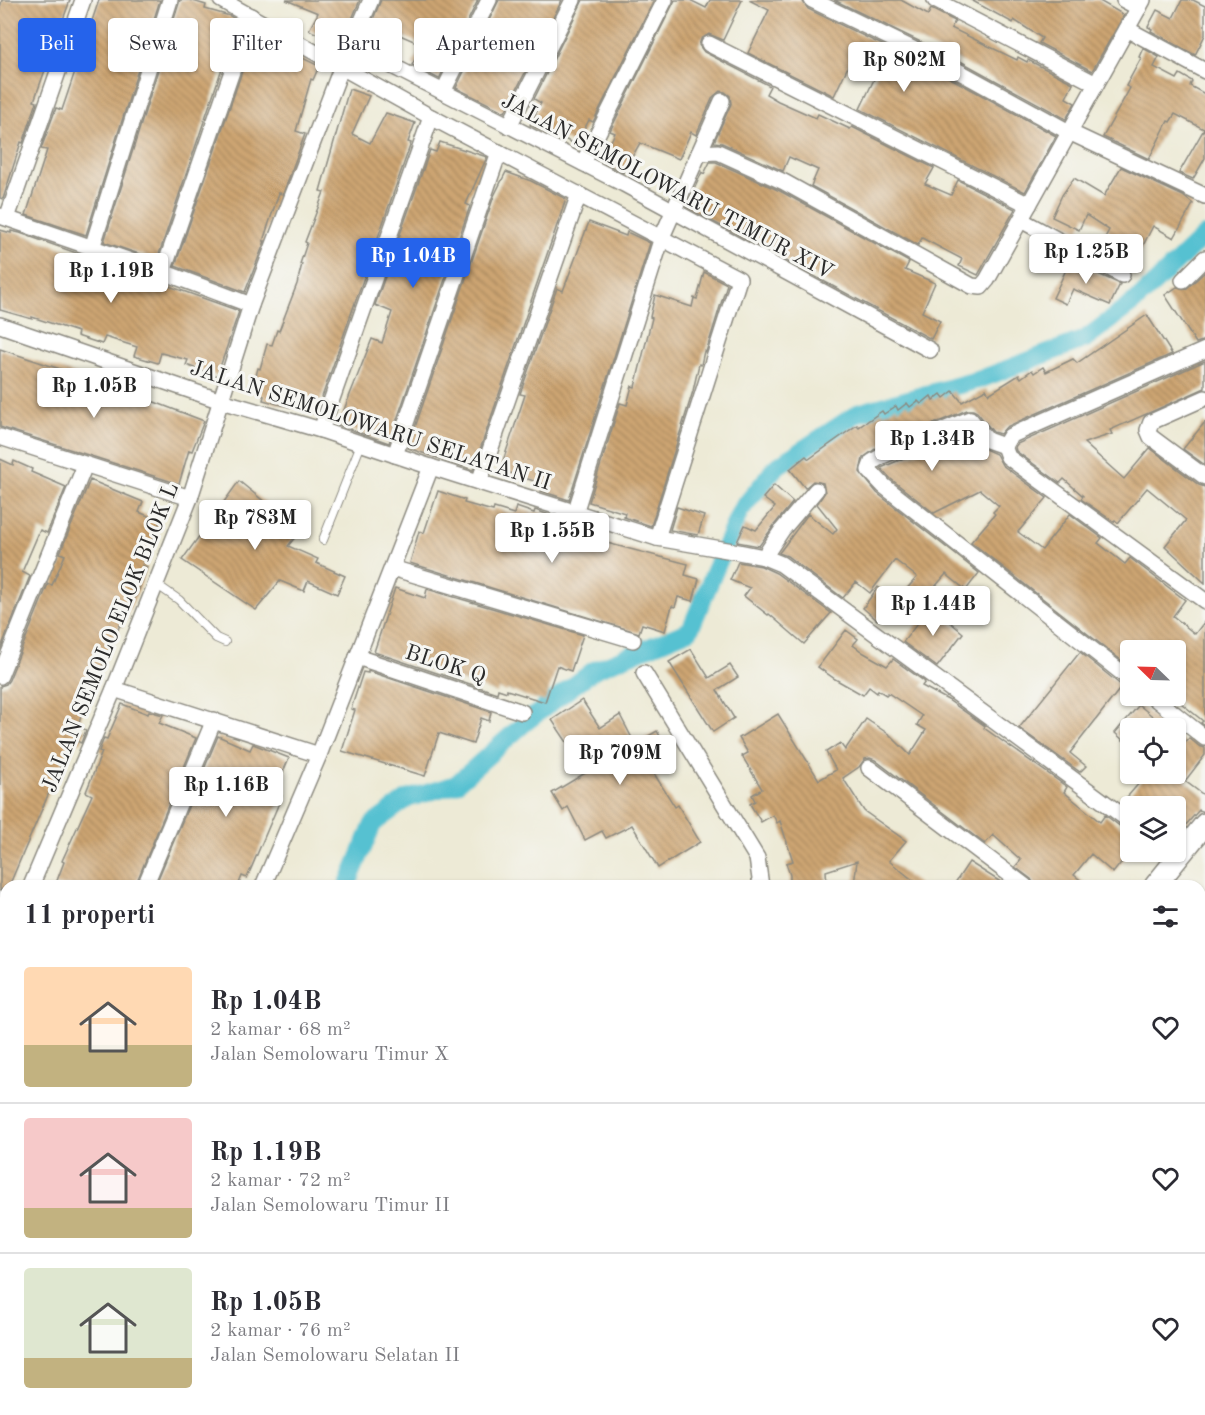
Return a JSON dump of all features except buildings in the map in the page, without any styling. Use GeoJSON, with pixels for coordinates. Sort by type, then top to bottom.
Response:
{"type":"FeatureCollection","features":[{"type":"Feature","properties":{"kind":"street"},"geometry":{"type":"LineString","coordinates":[[83,0],[4,217],[251,305]]}},
{"type":"Feature","properties":{"kind":"street"},"geometry":{"type":"LineString","coordinates":[[92,248],[170,0]]}},
{"type":"Feature","properties":{"kind":"street"},"geometry":{"type":"LineString","coordinates":[[220,0],[315,51]]}},
{"type":"Feature","properties":{"kind":"street","name":"JALAN SEMOLO ELOK BLOK L"},"geometry":{"type":"LineString","coordinates":[[363,18],[371,0]]}},
{"type":"Feature","properties":{"kind":"street"},"geometry":{"type":"LineString","coordinates":[[443,92],[489,0]]}},
{"type":"Feature","properties":{"kind":"street"},"geometry":{"type":"LineString","coordinates":[[509,126],[573,0]]}},
{"type":"Feature","properties":{"kind":"street"},"geometry":{"type":"LineString","coordinates":[[583,163],[665,0]]}},
{"type":"Feature","properties":{"kind":"street"},"geometry":{"type":"LineString","coordinates":[[812,0],[957,71],[1069,132],[1205,196]]}},
{"type":"Feature","properties":{"kind":"street"},"geometry":{"type":"LineString","coordinates":[[934,0],[1096,84]]}},
{"type":"Feature","properties":{"kind":"street"},"geometry":{"type":"LineString","coordinates":[[699,153],[718,152],[784,182],[972,286],[981,287],[1021,220],[1141,4],[1124,0]]}},
{"type":"Feature","properties":{"kind":"street"},"geometry":{"type":"LineString","coordinates":[[163,272],[251,16]]}},
{"type":"Feature","properties":{"kind":"street"},"geometry":{"type":"LineString","coordinates":[[1127,29],[1205,71]]}},
{"type":"Feature","properties":{"kind":"street"},"geometry":{"type":"LineString","coordinates":[[709,44],[1029,205]]}},
{"type":"Feature","properties":{"kind":"street","name":"JALAN SEMOLOWARU TIMUR XIV"},"geometry":{"type":"LineString","coordinates":[[402,71],[583,163],[930,350]]}},
{"type":"Feature","properties":{"kind":"street","name":"JALAN SEMOLO ELOK BLOK L"},"geometry":{"type":"LineString","coordinates":[[34,880],[114,689],[190,498],[251,305],[340,72]]}},
{"type":"Feature","properties":{"kind":"street"},"geometry":{"type":"LineString","coordinates":[[352,72],[431,117],[737,276],[740,282],[657,538]]}},
{"type":"Feature","properties":{"kind":"street"},"geometry":{"type":"LineString","coordinates":[[575,513],[662,237],[722,101]]}},
{"type":"Feature","properties":{"kind":"street"},"geometry":{"type":"LineString","coordinates":[[321,430],[431,117]]}},
{"type":"Feature","properties":{"kind":"street"},"geometry":{"type":"LineString","coordinates":[[395,455],[499,152]]}},
{"type":"Feature","properties":{"kind":"street"},"geometry":{"type":"LineString","coordinates":[[479,482],[579,194]]}},
{"type":"Feature","properties":{"kind":"street"},"geometry":{"type":"LineString","coordinates":[[1021,220],[1122,275]]}},
{"type":"Feature","properties":{"kind":"street"},"geometry":{"type":"LineString","coordinates":[[1183,280],[1205,258]]}},
{"type":"Feature","properties":{"kind":"street","name":"JALAN SEMOLOWARU SELATAN II"},"geometry":{"type":"LineString","coordinates":[[0,325],[221,401],[321,430],[657,538],[764,557],[792,571],[1120,814]]}},
{"type":"Feature","properties":{"kind":"street"},"geometry":{"type":"LineString","coordinates":[[1120,671],[884,486],[869,470],[872,462],[882,456],[970,419],[987,440],[1007,441],[1205,350]]}},
{"type":"Feature","properties":{"kind":"street"},"geometry":{"type":"LineString","coordinates":[[1205,398],[1151,422],[1148,430],[1151,437],[1205,477]]}},
{"type":"Feature","properties":{"kind":"street"},"geometry":{"type":"LineString","coordinates":[[0,437],[190,498]]}},
{"type":"Feature","properties":{"kind":"street"},"geometry":{"type":"LineString","coordinates":[[1007,441],[1008,457],[1205,602]]}},
{"type":"Feature","properties":{"kind":"street"},"geometry":{"type":"LineString","coordinates":[[0,676],[85,465]]}},
{"type":"Feature","properties":{"kind":"street"},"geometry":{"type":"LineString","coordinates":[[266,880],[319,755],[431,467]]}},
{"type":"Feature","properties":{"kind":"street"},"geometry":{"type":"LineString","coordinates":[[764,557],[782,530],[816,490]]}},
{"type":"Feature","properties":{"kind":"street"},"geometry":{"type":"LineString","coordinates":[[392,568],[633,640]]}},
{"type":"Feature","properties":{"kind":"street","name":"BLOK Q"},"geometry":{"type":"LineString","coordinates":[[357,657],[522,712]]}},
{"type":"Feature","properties":{"kind":"street"},"geometry":{"type":"LineString","coordinates":[[644,673],[757,858],[760,880]]}},
{"type":"Feature","properties":{"kind":"street"},"geometry":{"type":"LineString","coordinates":[[114,689],[319,755]]}},
{"type":"Feature","properties":{"kind":"street"},"geometry":{"type":"LineString","coordinates":[[1165,706],[1205,738]]}},
{"type":"Feature","properties":{"kind":"street"},"geometry":{"type":"LineString","coordinates":[[147,880],[214,720]]}},
{"type":"Feature","properties":{"kind":"street"},"geometry":{"type":"LineString","coordinates":[[869,768],[1017,880]]}},
{"type":"Feature","properties":{"kind":"street"},"geometry":{"type":"LineString","coordinates":[[1186,843],[1205,824]]}},
{"type":"Feature","properties":{"kind":"street"},"geometry":{"type":"LineString","coordinates":[[1159,880],[1170,862]]}},
{"type":"Feature","properties":{"kind":"lane"},"geometry":{"type":"LineString","coordinates":[[323,540],[361,444]]}},
{"type":"Feature","properties":{"kind":"lane"},"geometry":{"type":"LineString","coordinates":[[156,584],[187,607],[216,638],[225,642]]}},
{"type":"Feature","properties":{"kind":"waterway"},"geometry":{"type":"LineString","coordinates":[[350,880],[373,824],[407,799],[456,784],[526,722],[594,670],[690,630],[740,511],[776,467],[858,413],[981,379],[1085,339],[1138,299],[1205,235]]}}]}
